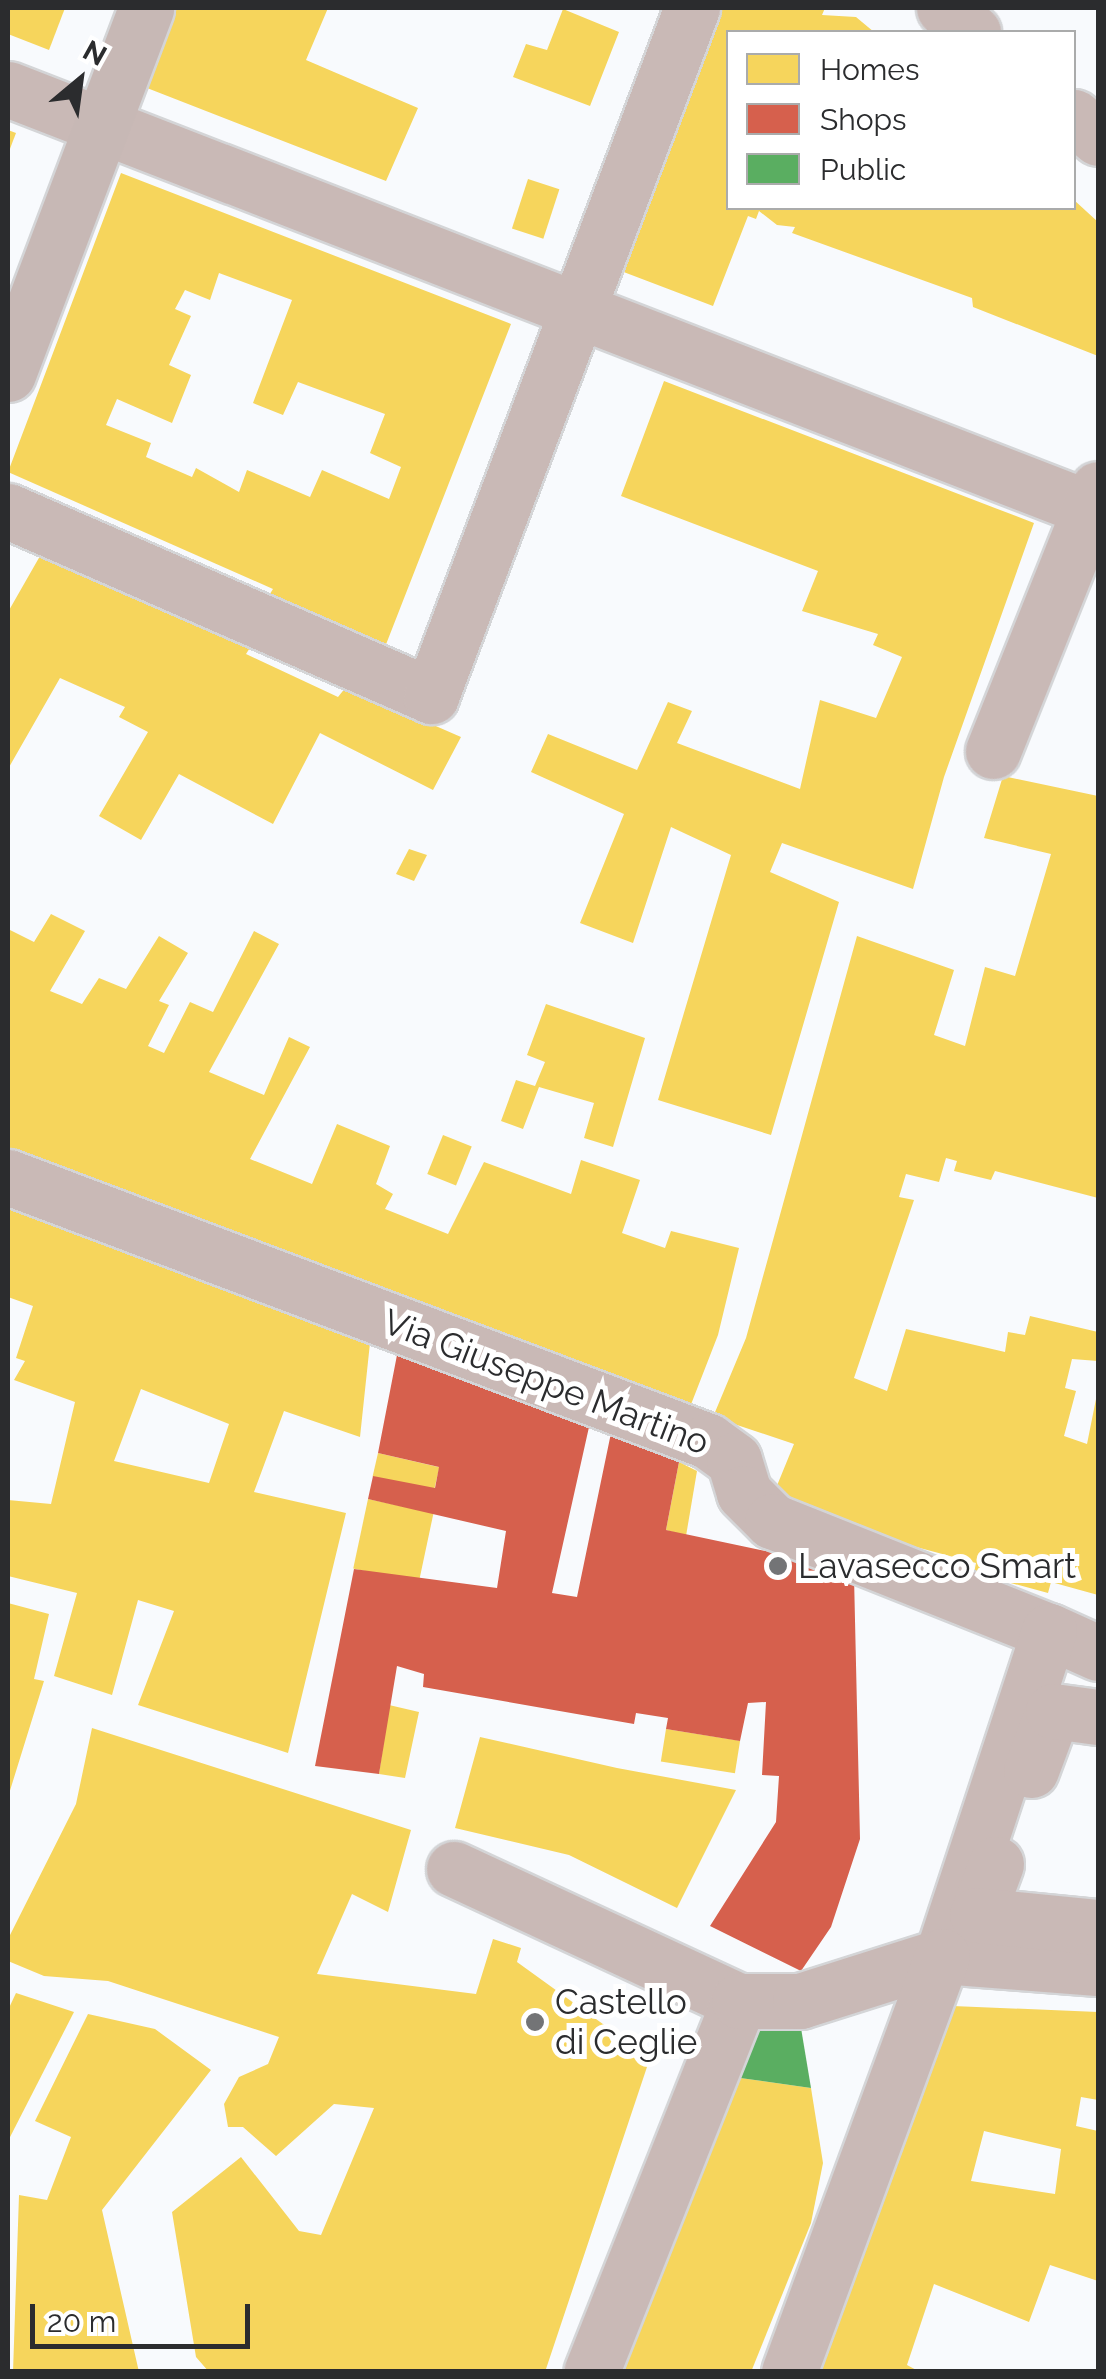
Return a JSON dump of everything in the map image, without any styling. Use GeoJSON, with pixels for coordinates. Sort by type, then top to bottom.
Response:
{"type":"FeatureCollection","features":[{"type":"Feature","properties":{"kind":"street"},"geometry":{"type":"LineString","coordinates":[[8,374],[146,8]]}},
{"type":"Feature","properties":{"kind":"street"},"geometry":{"type":"LineString","coordinates":[[8,511],[431,696],[573,310],[692,8]]}},
{"type":"Feature","properties":{"kind":"street"},"geometry":{"type":"LineString","coordinates":[[944,8],[971,30]]}},
{"type":"Feature","properties":{"kind":"street"},"geometry":{"type":"LineString","coordinates":[[8,89],[573,310],[1094,499],[993,751]]}},
{"type":"Feature","properties":{"kind":"street"},"geometry":{"type":"LineString","coordinates":[[1076,119],[1098,138]]}},
{"type":"Feature","properties":{"kind":"street","name":"Via Giuseppe Martino"},"geometry":{"type":"LineString","coordinates":[[8,1178],[708,1440],[734,1460],[744,1493],[772,1521],[1098,1653]]}},
{"type":"Feature","properties":{"kind":"street"},"geometry":{"type":"LineString","coordinates":[[790,2372],[942,1956],[1049,1631]]}},
{"type":"Feature","properties":{"kind":"street"},"geometry":{"type":"LineString","coordinates":[[1098,1717],[1053,1711],[977,1915],[1098,1927]]}},
{"type":"Feature","properties":{"kind":"street"},"geometry":{"type":"LineString","coordinates":[[454,1869],[739,2000],[800,2001],[942,1956],[1098,1968]]}},
{"type":"Feature","properties":{"kind":"street"},"geometry":{"type":"LineString","coordinates":[[591,2372],[739,2000]]}},
{"type":"Feature","properties":{"kind":"building: Homes"},"geometry":{"type":"Polygon","coordinates":[[[8,8],[65,8],[49,50],[8,34],[8,8]]]}},
{"type":"Feature","properties":{"kind":"building: Homes"},"geometry":{"type":"Polygon","coordinates":[[[177,8],[328,8],[306,60],[418,108],[386,181],[147,88],[177,8]]]}},
{"type":"Feature","properties":{"kind":"building: Homes"},"geometry":{"type":"Polygon","coordinates":[[[723,8],[825,8],[822,15],[856,17],[872,30],[726,30],[726,210],[1076,210],[1076,202],[1098,222],[1098,356],[973,307],[972,298],[792,233],[795,227],[777,225],[759,211],[756,219],[748,216],[713,306],[621,271],[723,8]]]}},
{"type":"Feature","properties":{"kind":"building: Homes"},"geometry":{"type":"Polygon","coordinates":[[[563,9],[619,32],[590,106],[513,77],[526,44],[547,50],[563,9]]]}},
{"type":"Feature","properties":{"kind":"building: Homes"},"geometry":{"type":"Polygon","coordinates":[[[8,130],[16,133],[8,154],[8,130]]]}},
{"type":"Feature","properties":{"kind":"building: Homes"},"geometry":{"type":"Polygon","coordinates":[[[121,173],[511,324],[385,647],[268,597],[273,589],[8,472],[121,173]],[[219,273],[210,300],[185,290],[175,309],[191,316],[169,365],[191,375],[172,423],[117,399],[106,425],[151,443],[146,457],[192,477],[196,468],[239,492],[247,470],[310,497],[322,470],[389,499],[401,467],[370,453],[385,414],[298,382],[283,415],[253,403],[292,300],[219,273]]]}},
{"type":"Feature","properties":{"kind":"building: Homes"},"geometry":{"type":"Polygon","coordinates":[[[528,179],[559,189],[543,239],[512,228],[528,179]]]}},
{"type":"Feature","properties":{"kind":"building: Homes"},"geometry":{"type":"Polygon","coordinates":[[[664,381],[1034,523],[944,777],[913,889],[782,843],[770,872],[839,902],[771,1135],[658,1100],[731,855],[671,827],[633,943],[580,923],[624,814],[531,772],[548,734],[637,770],[668,702],[692,711],[677,743],[800,789],[820,700],[876,718],[902,657],[873,645],[878,634],[802,611],[818,571],[621,496],[664,381]]]}},
{"type":"Feature","properties":{"kind":"building: Homes"},"geometry":{"type":"Polygon","coordinates":[[[44,549],[253,643],[246,654],[338,697],[346,687],[461,737],[433,790],[320,733],[273,824],[179,774],[141,840],[99,816],[148,732],[119,717],[125,707],[60,678],[8,769],[8,612],[44,549]]]}},
{"type":"Feature","properties":{"kind":"building: Homes"},"geometry":{"type":"Polygon","coordinates":[[[1003,776],[1098,796],[1098,1198],[995,1171],[991,1180],[954,1171],[957,1161],[946,1158],[939,1182],[906,1174],[899,1197],[914,1200],[854,1378],[887,1391],[906,1329],[1005,1352],[1008,1332],[1025,1335],[1030,1316],[1098,1332],[1098,1361],[1072,1359],[1065,1388],[1076,1391],[1064,1436],[1087,1444],[1098,1389],[1098,1595],[1051,1582],[1048,1593],[974,1573],[976,1563],[830,1524],[776,1488],[794,1444],[713,1417],[746,1338],[857,936],[954,970],[934,1035],[965,1046],[985,967],[1015,976],[1051,854],[984,838],[1003,776]]]}},
{"type":"Feature","properties":{"kind":"building: Homes"},"geometry":{"type":"Polygon","coordinates":[[[409,849],[427,855],[414,881],[396,874],[409,849]]]}},
{"type":"Feature","properties":{"kind":"building: Homes"},"geometry":{"type":"Polygon","coordinates":[[[51,914],[85,931],[50,991],[82,1004],[99,978],[126,989],[159,936],[188,953],[159,1001],[169,1005],[148,1046],[164,1053],[190,1002],[213,1012],[254,931],[279,944],[209,1072],[264,1095],[289,1037],[310,1047],[250,1159],[312,1184],[337,1124],[390,1146],[376,1184],[393,1194],[385,1209],[448,1234],[484,1162],[571,1194],[581,1160],[640,1180],[622,1233],[665,1248],[671,1231],[739,1248],[718,1335],[690,1407],[8,1151],[8,929],[34,942],[51,914]]]}},
{"type":"Feature","properties":{"kind":"building: Homes"},"geometry":{"type":"Polygon","coordinates":[[[546,1004],[645,1038],[613,1147],[584,1138],[594,1103],[539,1087],[523,1129],[501,1121],[516,1080],[535,1086],[545,1062],[527,1055],[546,1004]]]}},
{"type":"Feature","properties":{"kind":"building: Homes"},"geometry":{"type":"Polygon","coordinates":[[[443,1135],[472,1147],[456,1186],[427,1174],[443,1135]]]}},
{"type":"Feature","properties":{"kind":"building: Homes"},"geometry":{"type":"Polygon","coordinates":[[[8,1208],[370,1343],[360,1437],[284,1411],[254,1492],[346,1513],[288,1753],[138,1705],[174,1611],[138,1600],[112,1695],[54,1676],[77,1593],[8,1576],[8,1500],[51,1504],[75,1402],[14,1380],[25,1361],[16,1358],[33,1306],[8,1297],[8,1208]],[[141,1389],[114,1461],[209,1483],[229,1424],[141,1389]]]}},
{"type":"Feature","properties":{"kind":"building: Homes"},"geometry":{"type":"Polygon","coordinates":[[[378,1453],[439,1467],[434,1491],[373,1476],[378,1453]]]}},
{"type":"Feature","properties":{"kind":"building: Homes"},"geometry":{"type":"Polygon","coordinates":[[[679,1462],[697,1471],[686,1536],[666,1530],[679,1462]]]}},
{"type":"Feature","properties":{"kind":"building: Homes"},"geometry":{"type":"Polygon","coordinates":[[[368,1499],[434,1513],[419,1582],[353,1568],[368,1499]]]}},
{"type":"Feature","properties":{"kind":"building: Homes"},"geometry":{"type":"Polygon","coordinates":[[[8,1603],[49,1614],[34,1679],[44,1681],[8,1797],[8,1603]]]}},
{"type":"Feature","properties":{"kind":"building: Homes"},"geometry":{"type":"Polygon","coordinates":[[[389,1705],[419,1712],[405,1778],[379,1774],[389,1705]]]}},
{"type":"Feature","properties":{"kind":"building: Homes"},"geometry":{"type":"Polygon","coordinates":[[[92,1728],[411,1830],[388,1912],[352,1894],[317,1974],[476,1994],[493,1939],[521,1948],[517,1962],[650,2058],[545,2372],[209,2372],[196,2357],[172,2212],[241,2157],[299,2231],[321,2235],[374,2108],[334,2104],[276,2156],[243,2127],[228,2127],[224,2104],[239,2077],[268,2064],[279,2037],[108,1981],[44,1976],[8,1961],[8,1939],[76,1804],[92,1728]]]}},
{"type":"Feature","properties":{"kind":"building: Homes"},"geometry":{"type":"Polygon","coordinates":[[[666,1729],[740,1741],[735,1773],[661,1762],[666,1729]]]}},
{"type":"Feature","properties":{"kind":"building: Homes"},"geometry":{"type":"Polygon","coordinates":[[[480,1737],[736,1790],[677,1908],[569,1855],[455,1828],[480,1737]]]}},
{"type":"Feature","properties":{"kind":"building: Homes"},"geometry":{"type":"Polygon","coordinates":[[[16,1993],[74,2012],[8,2141],[8,2010],[16,1993]]]}},
{"type":"Feature","properties":{"kind":"building: Homes"},"geometry":{"type":"Polygon","coordinates":[[[929,2005],[1098,2012],[1098,2100],[1081,2097],[1076,2126],[1098,2131],[1098,2281],[1050,2265],[1029,2322],[934,2284],[907,2365],[920,2372],[810,2372],[929,2005]],[[984,2131],[971,2181],[1055,2194],[1061,2149],[984,2131]]]}},
{"type":"Feature","properties":{"kind":"building: Homes"},"geometry":{"type":"Polygon","coordinates":[[[88,2014],[155,2029],[211,2070],[102,2210],[139,2372],[13,2372],[19,2195],[47,2200],[71,2137],[35,2121],[88,2014]]]}},
{"type":"Feature","properties":{"kind":"building: Homes"},"geometry":{"type":"Polygon","coordinates":[[[733,2077],[811,2088],[823,2163],[811,2223],[751,2372],[614,2372],[733,2077]]]}},
{"type":"Feature","properties":{"kind":"building: Shops"},"geometry":{"type":"Polygon","coordinates":[[[397,1355],[589,1427],[552,1593],[577,1597],[611,1433],[679,1462],[666,1530],[841,1567],[854,1576],[860,1839],[831,1927],[801,1971],[710,1926],[776,1822],[779,1776],[762,1775],[766,1702],[748,1703],[740,1741],[666,1729],[668,1718],[636,1713],[634,1724],[423,1687],[424,1674],[397,1666],[379,1774],[315,1766],[354,1569],[497,1588],[506,1531],[368,1499],[373,1476],[435,1488],[439,1467],[378,1453],[397,1355]]]}},
{"type":"Feature","properties":{"kind":"building: Public"},"geometry":{"type":"Polygon","coordinates":[[[756,2023],[801,2028],[811,2088],[733,2077],[756,2023]]]}},
{"type":"Feature","properties":{"kind":"place","name":"Lavasecco Smart"},"geometry":{"type":"Point","coordinates":[778,1566]}},
{"type":"Feature","properties":{"kind":"place","name":"Castello di Ceglie"},"geometry":{"type":"Point","coordinates":[535,2022]}}]}
